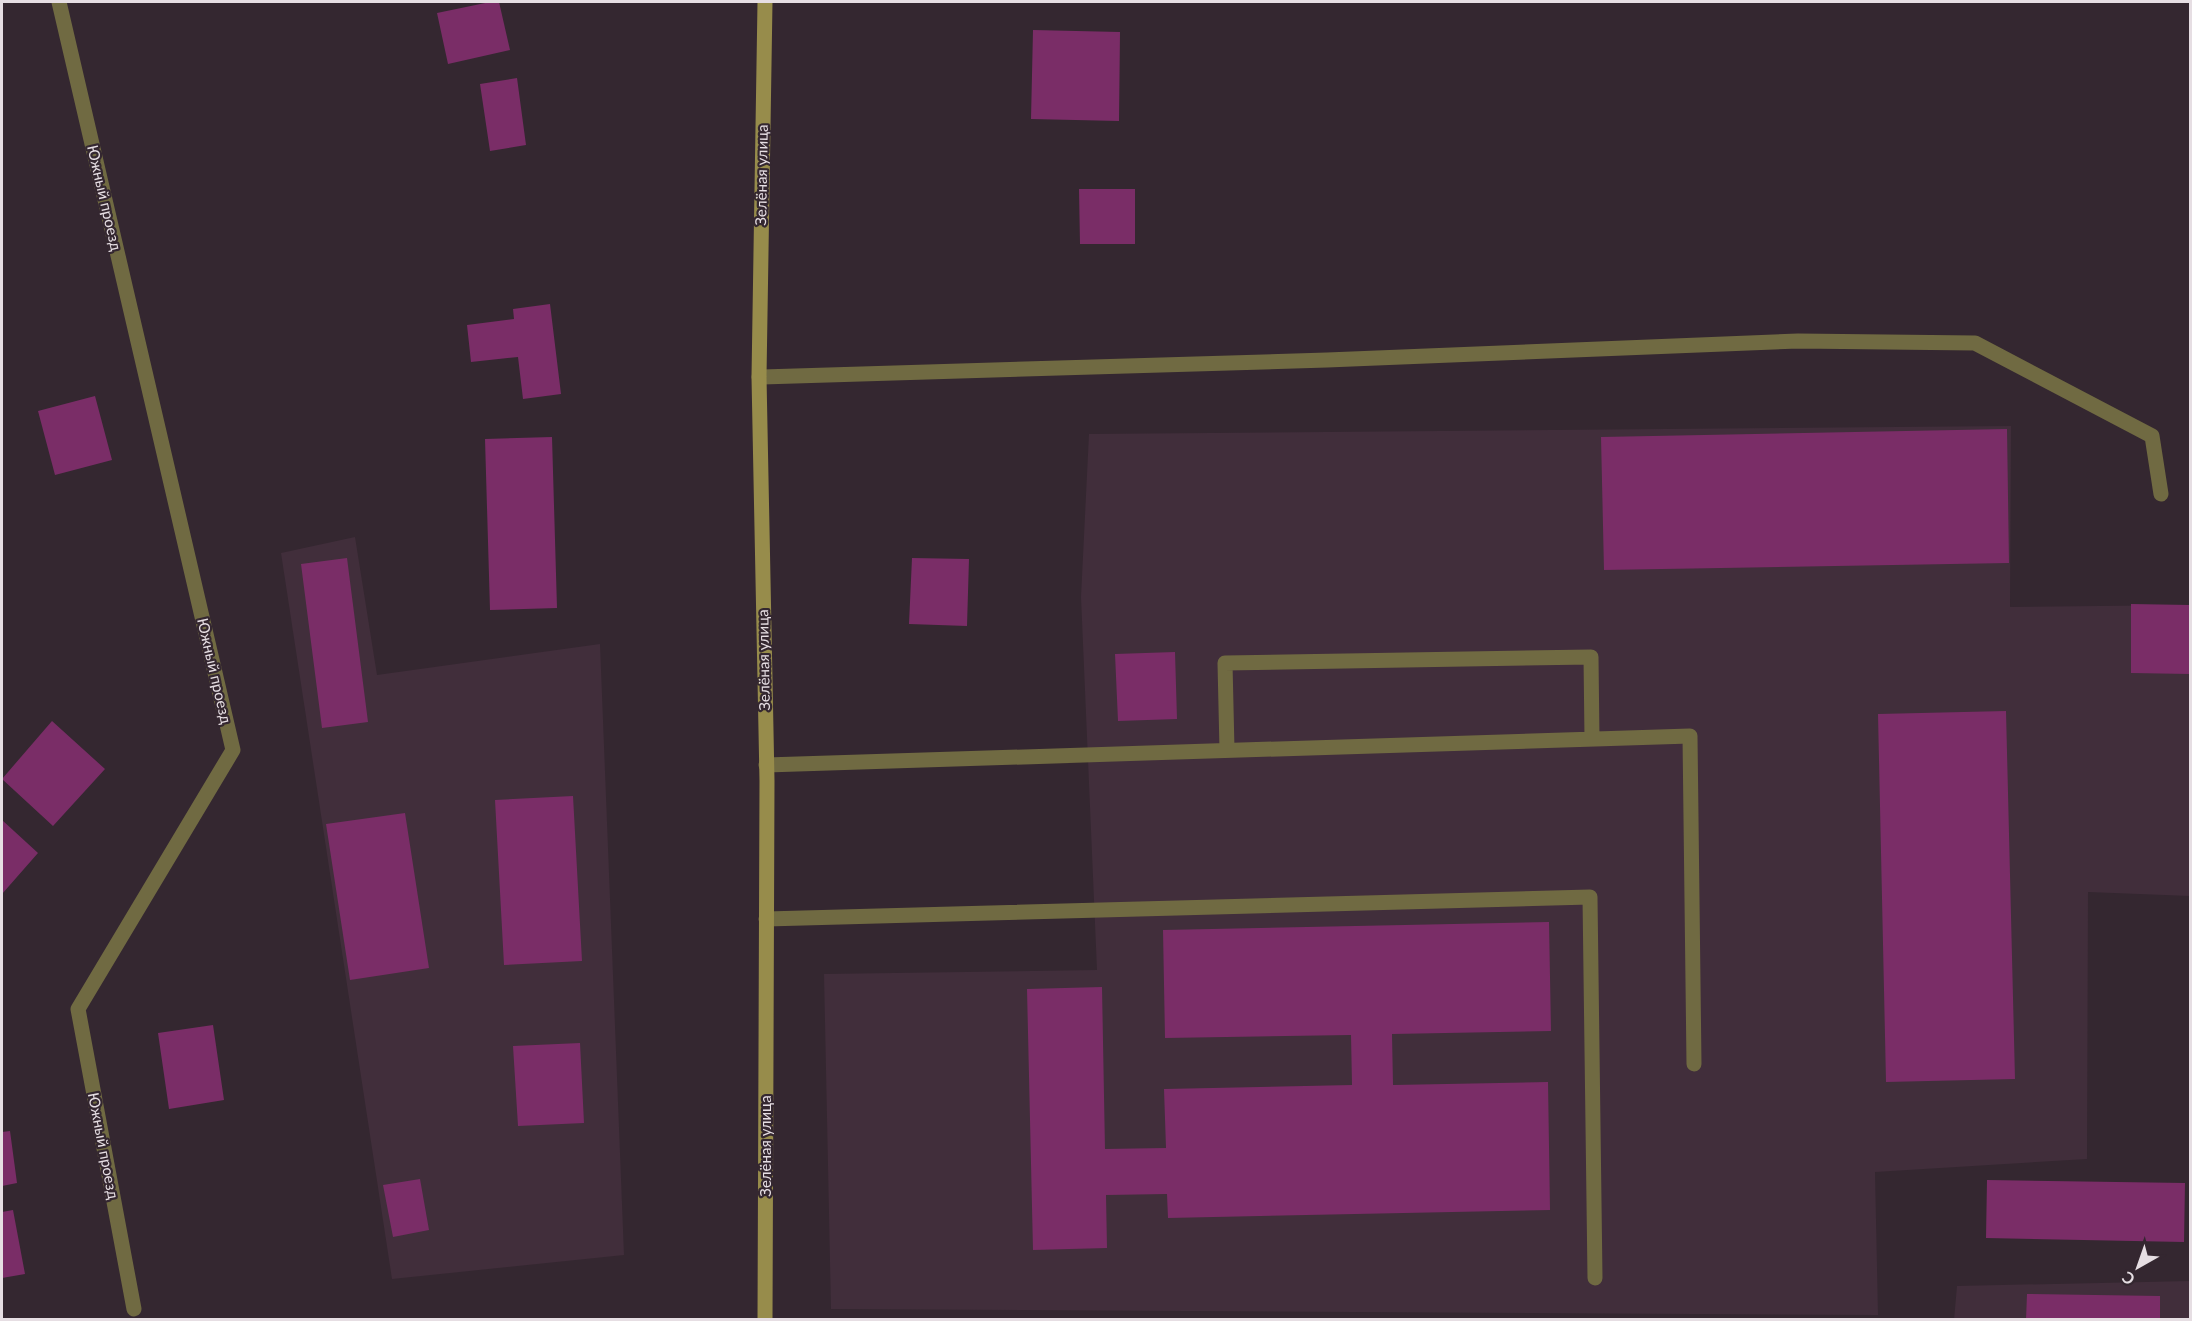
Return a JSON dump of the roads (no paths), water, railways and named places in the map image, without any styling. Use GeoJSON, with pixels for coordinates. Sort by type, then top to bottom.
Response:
{"type":"FeatureCollection","features":[{"type":"Feature","properties":{"kind":"street","name":"Южный проезд"},"geometry":{"type":"LineString","coordinates":[[59,2],[233,750],[78,1009],[134,1309]]}},
{"type":"Feature","properties":{"kind":"street","name":"Зелёная улица"},"geometry":{"type":"LineString","coordinates":[[765,2],[759,377],[766,765],[765,1320]]}},
{"type":"Feature","properties":{"kind":"street"},"geometry":{"type":"LineString","coordinates":[[759,377],[1315,360],[1798,341],[1975,343],[2152,436],[2161,494]]}},
{"type":"Feature","properties":{"kind":"street"},"geometry":{"type":"LineString","coordinates":[[1227,750],[1225,663],[1591,657],[1592,739]]}},
{"type":"Feature","properties":{"kind":"street"},"geometry":{"type":"LineString","coordinates":[[766,765],[1690,736],[1694,1064]]}},
{"type":"Feature","properties":{"kind":"street"},"geometry":{"type":"LineString","coordinates":[[766,919],[1590,897],[1595,1278]]}}]}
